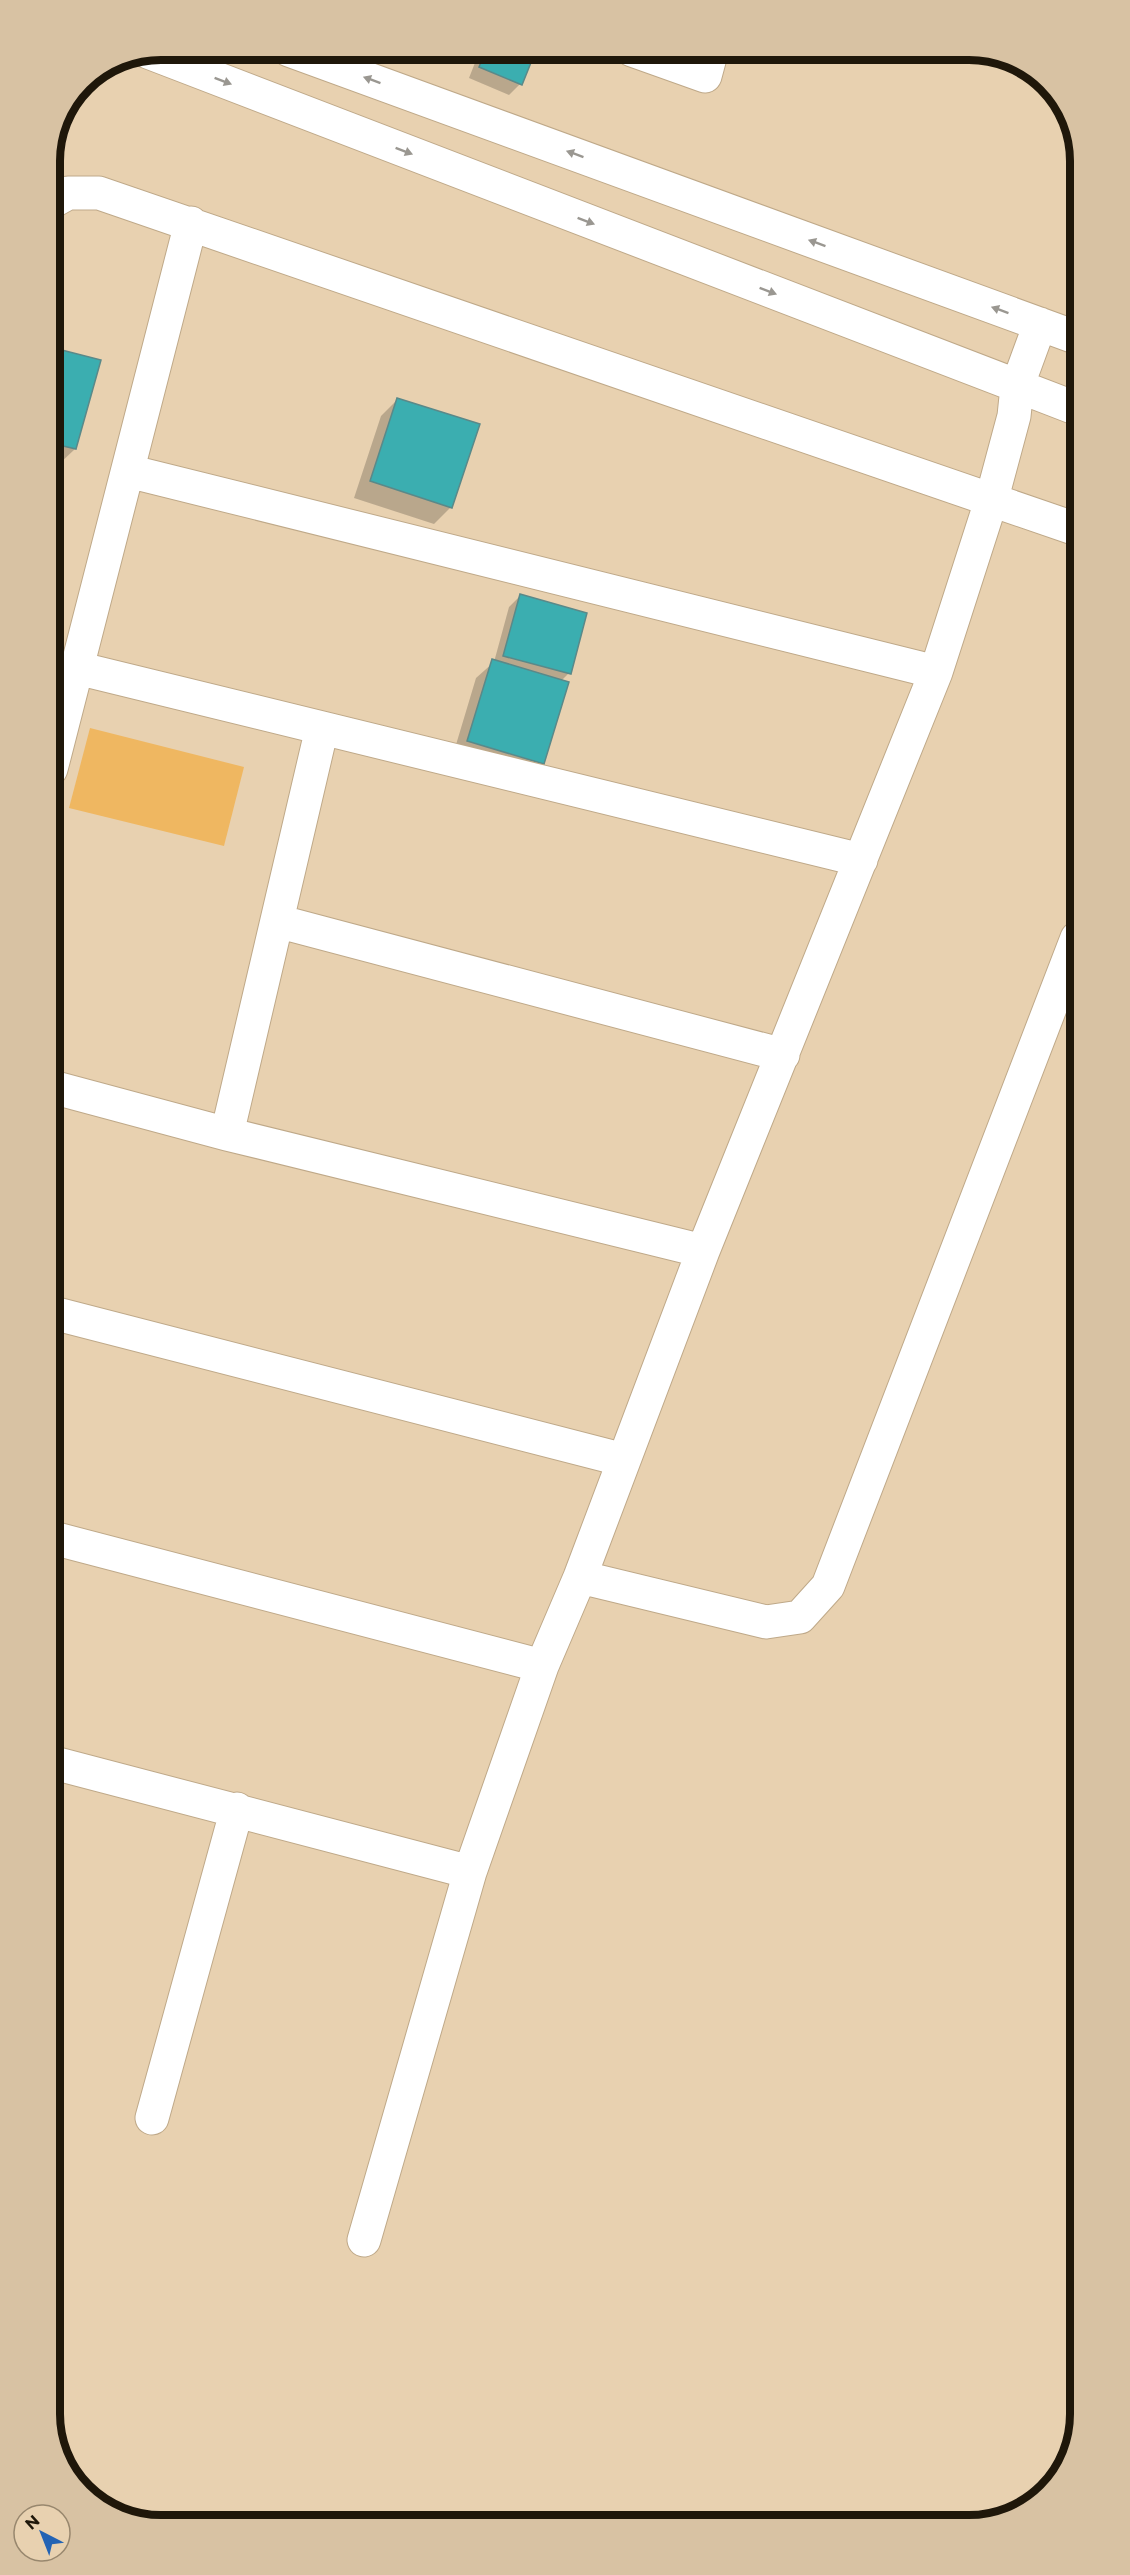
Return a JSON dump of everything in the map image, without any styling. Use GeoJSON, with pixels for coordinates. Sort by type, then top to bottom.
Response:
{"type":"FeatureCollection","features":[{"type":"Feature","properties":{"kind":"street"},"geometry":{"type":"LineString","coordinates":[[169,60],[1070,406]]}},
{"type":"Feature","properties":{"kind":"street"},"geometry":{"type":"LineString","coordinates":[[316,60],[1070,335]]}},
{"type":"Feature","properties":{"kind":"street"},"geometry":{"type":"LineString","coordinates":[[660,60],[705,76],[709,60]]}},
{"type":"Feature","properties":{"kind":"street"},"geometry":{"type":"LineString","coordinates":[[60,197],[68,193],[99,193],[992,498],[1070,527]]}},
{"type":"Feature","properties":{"kind":"street"},"geometry":{"type":"LineString","coordinates":[[60,734],[191,223]]}},
{"type":"Feature","properties":{"kind":"street"},"geometry":{"type":"LineString","coordinates":[[364,2240],[470,1872],[542,1666],[580,1577],[703,1251],[936,672],[992,498],[1014,416],[1017,387],[1040,324]]}},
{"type":"Feature","properties":{"kind":"street"},"geometry":{"type":"LineString","coordinates":[[128,471],[936,672]]}},
{"type":"Feature","properties":{"kind":"street"},"geometry":{"type":"LineString","coordinates":[[77,668],[861,860]]}},
{"type":"Feature","properties":{"kind":"street"},"geometry":{"type":"LineString","coordinates":[[227,1134],[322,728]]}},
{"type":"Feature","properties":{"kind":"street"},"geometry":{"type":"LineString","coordinates":[[277,921],[783,1056]]}},
{"type":"Feature","properties":{"kind":"street"},"geometry":{"type":"LineString","coordinates":[[580,1577],[766,1622],[800,1617],[828,1586],[1070,957]]}},
{"type":"Feature","properties":{"kind":"street"},"geometry":{"type":"LineString","coordinates":[[60,1089],[227,1134],[703,1251]]}},
{"type":"Feature","properties":{"kind":"street"},"geometry":{"type":"LineString","coordinates":[[60,1315],[624,1460]]}},
{"type":"Feature","properties":{"kind":"street"},"geometry":{"type":"LineString","coordinates":[[60,1540],[542,1666]]}},
{"type":"Feature","properties":{"kind":"street"},"geometry":{"type":"LineString","coordinates":[[60,1765],[237,1809],[470,1872]]}},
{"type":"Feature","properties":{"kind":"street"},"geometry":{"type":"LineString","coordinates":[[152,2118],[237,1809]]}},
{"type":"Feature","properties":{"kind":"shaded area"},"geometry":{"type":"Polygon","coordinates":[[[90,728],[244,767],[224,846],[69,808],[90,728]]]}},
{"type":"Feature","properties":{"kind":"building"},"geometry":{"type":"Polygon","coordinates":[[[482,60],[532,60],[522,85],[479,67],[482,60]]]}},
{"type":"Feature","properties":{"kind":"building"},"geometry":{"type":"Polygon","coordinates":[[[60,350],[101,360],[76,449],[60,445],[60,350]]]}},
{"type":"Feature","properties":{"kind":"building"},"geometry":{"type":"Polygon","coordinates":[[[397,398],[480,424],[452,508],[370,481],[397,398]]]}},
{"type":"Feature","properties":{"kind":"building"},"geometry":{"type":"Polygon","coordinates":[[[520,594],[587,613],[571,674],[503,656],[520,594]]]}},
{"type":"Feature","properties":{"kind":"building"},"geometry":{"type":"Polygon","coordinates":[[[492,659],[569,682],[544,764],[467,741],[492,659]]]}}]}
